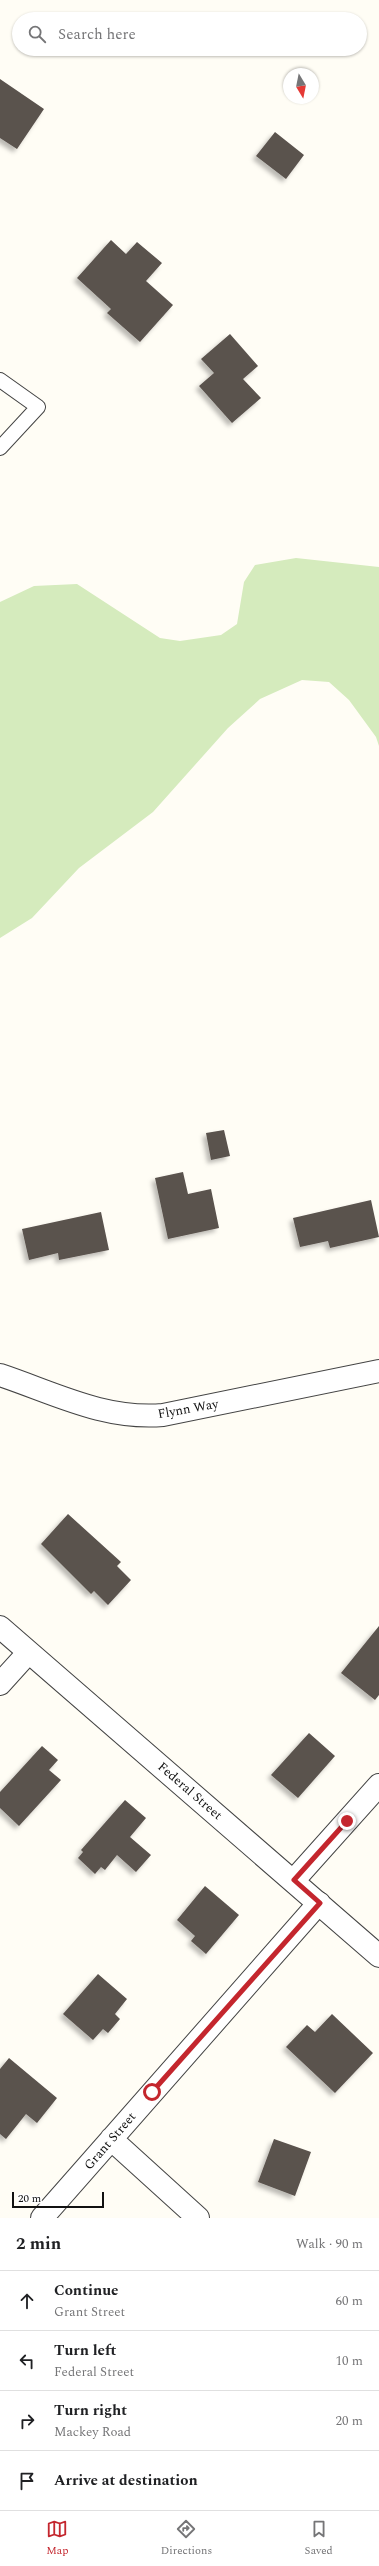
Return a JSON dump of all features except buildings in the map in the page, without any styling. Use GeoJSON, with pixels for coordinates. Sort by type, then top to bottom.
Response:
{"type":"FeatureCollection","features":[{"type":"Feature","properties":{"kind":"street","name":"Flynn Way"},"geometry":{"type":"LineString","coordinates":[[0,1375],[72,1402],[100,1410],[137,1416],[163,1415],[379,1371]]}},
{"type":"Feature","properties":{"kind":"street","name":"Federal Street"},"geometry":{"type":"LineString","coordinates":[[0,1627],[28,1653],[294,1880],[379,1956]]}},
{"type":"Feature","properties":{"kind":"street"},"geometry":{"type":"LineString","coordinates":[[0,1684],[28,1653]]}},
{"type":"Feature","properties":{"kind":"street"},"geometry":{"type":"LineString","coordinates":[[294,1880],[379,1785]]}},
{"type":"Feature","properties":{"kind":"street","name":"Grant Street"},"geometry":{"type":"LineString","coordinates":[[42,2218],[320,1903]]}},
{"type":"Feature","properties":{"kind":"street"},"geometry":{"type":"LineString","coordinates":[[112,2140],[198,2218]]}},
{"type":"Feature","properties":{"kind":"lane"},"geometry":{"type":"LineString","coordinates":[[0,380],[38,407],[0,448]]}},
{"type":"Feature","properties":{"kind":"green space"},"geometry":{"type":"Polygon","coordinates":[[[296,558],[379,567],[379,746],[376,737],[349,700],[329,682],[302,680],[260,699],[228,728],[153,812],[79,868],[32,918],[0,938],[0,602],[34,586],[77,584],[160,638],[180,641],[221,635],[237,624],[244,582],[255,565],[296,558]]]}},
{"type":"Feature","properties":{"kind":"route"},"geometry":{"type":"LineString","coordinates":[[152,2092],[286,1939],[320,1903],[294,1880],[347,1821]]}}]}
